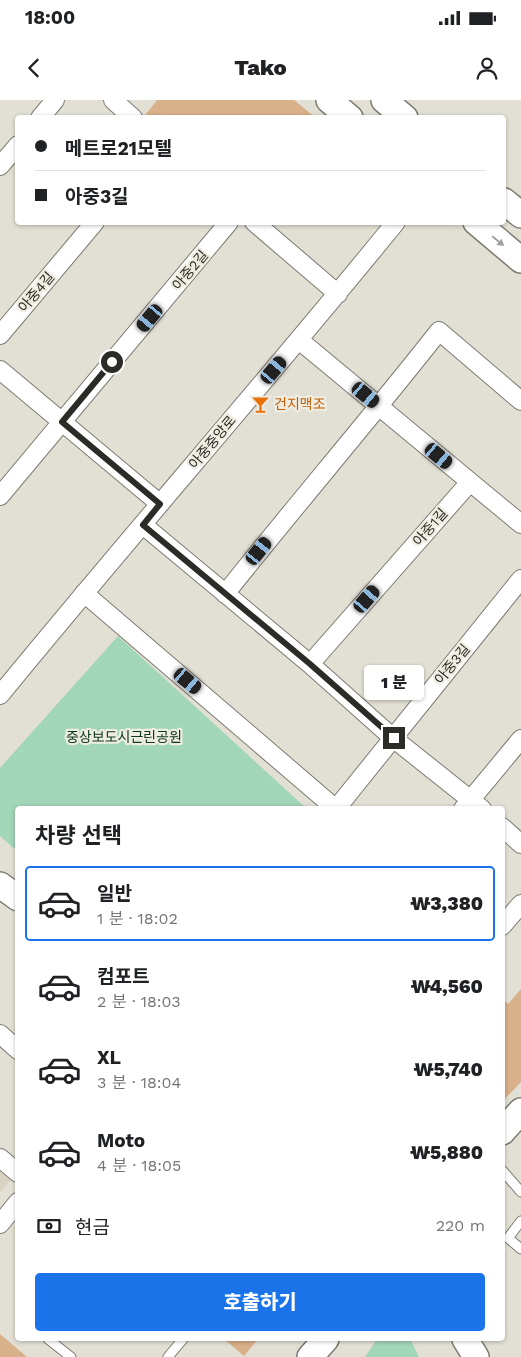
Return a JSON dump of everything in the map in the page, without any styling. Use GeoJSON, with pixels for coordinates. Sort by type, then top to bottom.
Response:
{"type":"FeatureCollection","features":[{"type":"Feature","properties":{"kind":"street"},"geometry":{"type":"LineString","coordinates":[[42,115],[55,100]]}},
{"type":"Feature","properties":{"kind":"street"},"geometry":{"type":"LineString","coordinates":[[113,100],[130,115]]}},
{"type":"Feature","properties":{"kind":"street"},"geometry":{"type":"LineString","coordinates":[[329,100],[346,115]]}},
{"type":"Feature","properties":{"kind":"street"},"geometry":{"type":"LineString","coordinates":[[384,100],[401,115]]}},
{"type":"Feature","properties":{"kind":"street"},"geometry":{"type":"LineString","coordinates":[[0,166],[15,148]]}},
{"type":"Feature","properties":{"kind":"street"},"geometry":{"type":"LineString","coordinates":[[506,203],[521,215]]}},
{"type":"Feature","properties":{"kind":"street","name":"아중4길"},"geometry":{"type":"LineString","coordinates":[[0,335],[92,225]]}},
{"type":"Feature","properties":{"kind":"street","name":"아중2길"},"geometry":{"type":"LineString","coordinates":[[62,422],[227,225]]}},
{"type":"Feature","properties":{"kind":"street"},"geometry":{"type":"LineString","coordinates":[[258,225],[338,294]]}},
{"type":"Feature","properties":{"kind":"street","name":"아중중앙로"},"geometry":{"type":"LineString","coordinates":[[0,695],[84,593],[338,294],[394,225]]}},
{"type":"Feature","properties":{"kind":"street"},"geometry":{"type":"LineString","coordinates":[[480,225],[521,260]]}},
{"type":"Feature","properties":{"kind":"street"},"geometry":{"type":"LineString","coordinates":[[225,594],[305,493],[379,406],[439,331],[521,401]]}},
{"type":"Feature","properties":{"kind":"street"},"geometry":{"type":"LineString","coordinates":[[299,340],[521,524]]}},
{"type":"Feature","properties":{"kind":"street"},"geometry":{"type":"LineString","coordinates":[[0,370],[160,504]]}},
{"type":"Feature","properties":{"kind":"street"},"geometry":{"type":"LineString","coordinates":[[0,496],[62,422]]}},
{"type":"Feature","properties":{"kind":"street","name":"아중1길"},"geometry":{"type":"LineString","coordinates":[[310,664],[470,482]]}},
{"type":"Feature","properties":{"kind":"street"},"geometry":{"type":"LineString","coordinates":[[143,525],[310,664],[472,805],[521,739]]}},
{"type":"Feature","properties":{"kind":"street","name":"아중3길"},"geometry":{"type":"LineString","coordinates":[[338,806],[521,579]]}},
{"type":"Feature","properties":{"kind":"street"},"geometry":{"type":"LineString","coordinates":[[84,593],[332,806]]}},
{"type":"Feature","properties":{"kind":"street"},"geometry":{"type":"LineString","coordinates":[[505,830],[521,844]]}},
{"type":"Feature","properties":{"kind":"street"},"geometry":{"type":"LineString","coordinates":[[0,885],[15,896]]}},
{"type":"Feature","properties":{"kind":"street"},"geometry":{"type":"LineString","coordinates":[[505,923],[521,904]]}},
{"type":"Feature","properties":{"kind":"street"},"geometry":{"type":"LineString","coordinates":[[0,1034],[15,1047]]}},
{"type":"Feature","properties":{"kind":"street"},"geometry":{"type":"LineString","coordinates":[[505,1129],[521,1111]]}},
{"type":"Feature","properties":{"kind":"street"},"geometry":{"type":"LineString","coordinates":[[0,1158],[15,1170]]}},
{"type":"Feature","properties":{"kind":"street"},"geometry":{"type":"LineString","coordinates":[[0,1224],[15,1206]]}},
{"type":"Feature","properties":{"kind":"street"},"geometry":{"type":"LineString","coordinates":[[310,1357],[324,1341]]}},
{"type":"Feature","properties":{"kind":"street"},"geometry":{"type":"LineString","coordinates":[[466,1341],[476,1357]]}},
{"type":"Feature","properties":{"kind":"lane"},"geometry":{"type":"LineString","coordinates":[[505,1173],[521,1192]]}},
{"type":"Feature","properties":{"kind":"lane"},"geometry":{"type":"LineString","coordinates":[[521,1221],[508,1238],[521,1250]]}},
{"type":"Feature","properties":{"kind":"lane"},"geometry":{"type":"LineString","coordinates":[[51,1341],[71,1357]]}},
{"type":"Feature","properties":{"kind":"lane"},"geometry":{"type":"LineString","coordinates":[[168,1357],[181,1341]]}},
{"type":"Feature","properties":{"kind":"shaded area"},"geometry":{"type":"Polygon","coordinates":[[[0,1171],[11,1180],[0,1192],[0,1171]]]}},
{"type":"Feature","properties":{"kind":"green space","name":"중상보도시근린공원"},"geometry":{"type":"Polygon","coordinates":[[[118,636],[304,806],[15,806],[15,849],[0,836],[0,768],[118,636]]]}},
{"type":"Feature","properties":{"kind":"green space"},"geometry":{"type":"Polygon","coordinates":[[[376,1341],[411,1341],[419,1357],[365,1357],[376,1341]]]}},
{"type":"Feature","properties":{"kind":"building"},"geometry":{"type":"Polygon","coordinates":[[[157,100],[294,100],[312,115],[145,115],[157,100]]]}},
{"type":"Feature","properties":{"kind":"building"},"geometry":{"type":"Polygon","coordinates":[[[521,989],[521,1082],[505,1099],[505,1001],[508,1004],[521,989]]]}},
{"type":"Feature","properties":{"kind":"building"},"geometry":{"type":"Polygon","coordinates":[[[0,1334],[27,1357],[0,1357],[0,1334]]]}},
{"type":"Feature","properties":{"kind":"building"},"geometry":{"type":"Polygon","coordinates":[[[226,1341],[256,1341],[244,1356],[226,1341]]]}},
{"type":"Feature","properties":{"kind":"place","name":"건지맥조"},"geometry":{"type":"Point","coordinates":[260,404]}},
{"type":"Feature","properties":{"kind":"route"},"geometry":{"type":"LineString","coordinates":[[112,362],[62,422],[160,504],[143,525],[310,664],[394,738]]}}]}
